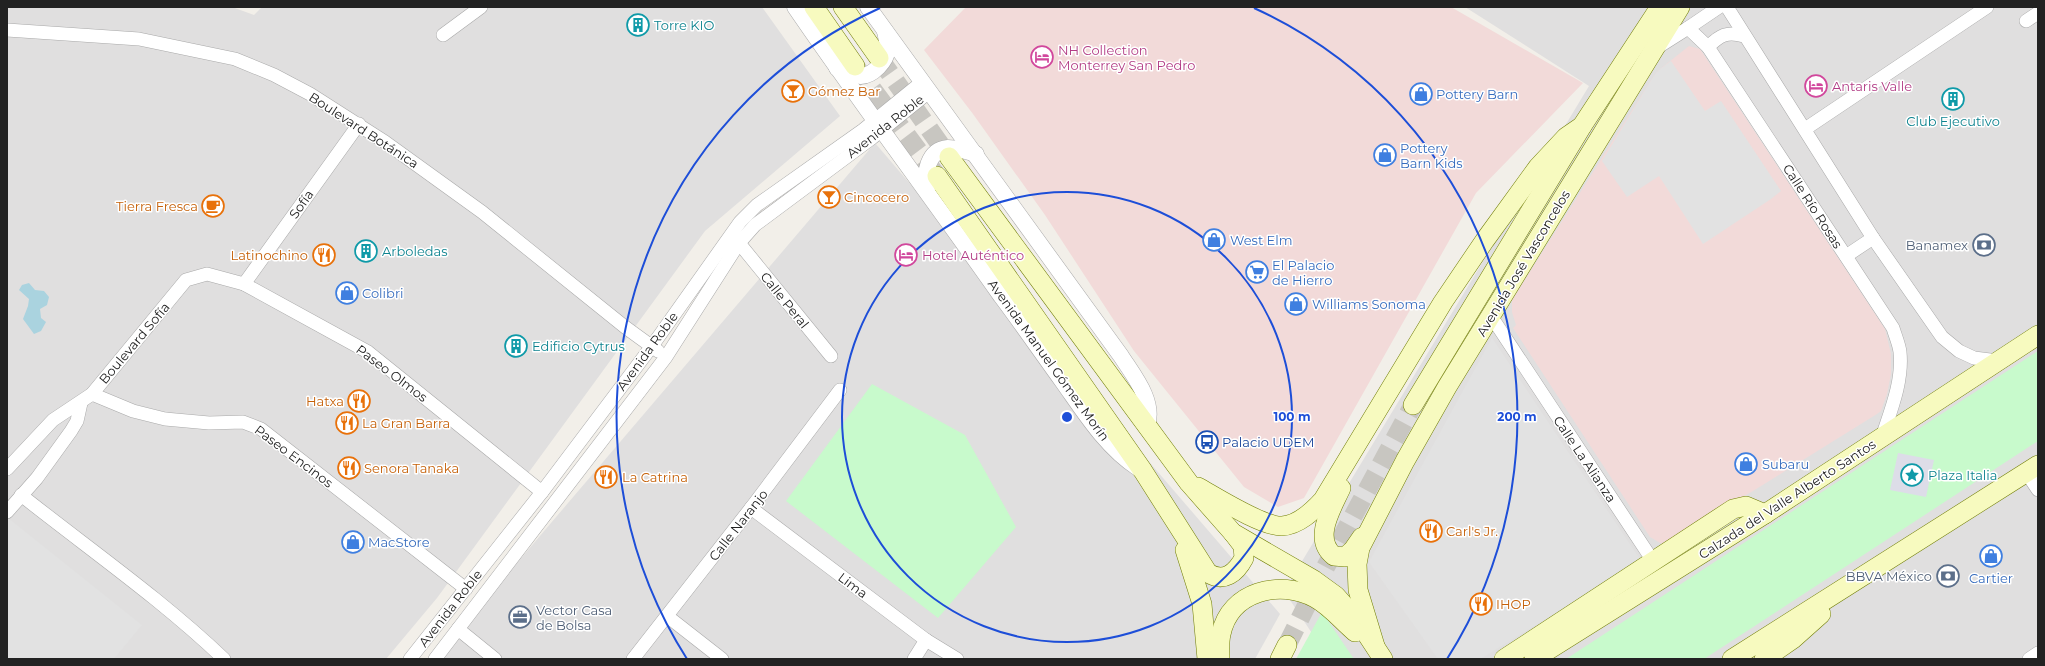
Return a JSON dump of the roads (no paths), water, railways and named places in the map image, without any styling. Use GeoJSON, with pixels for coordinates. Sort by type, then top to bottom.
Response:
{"type":"FeatureCollection","features":[{"type":"Feature","properties":{"kind":"main road"},"geometry":{"type":"LineString","coordinates":[[814,7],[855,66]]}},
{"type":"Feature","properties":{"kind":"main road"},"geometry":{"type":"LineString","coordinates":[[844,7],[879,58]]}},
{"type":"Feature","properties":{"kind":"main road","name":"Avenida José Vasconcelos"},"geometry":{"type":"LineString","coordinates":[[1413,405],[1582,126],[1660,7]]}},
{"type":"Feature","properties":{"kind":"main road","name":"Avenida José Vasconcelos"},"geometry":{"type":"LineString","coordinates":[[1373,522],[1447,387],[1680,7]]}},
{"type":"Feature","properties":{"kind":"main road"},"geometry":{"type":"LineString","coordinates":[[1189,483],[1268,523],[1282,526],[1298,521],[1312,512],[1324,500],[1443,302],[1485,240],[1538,167],[1561,142],[1582,126]]}},
{"type":"Feature","properties":{"kind":"main road"},"geometry":{"type":"LineString","coordinates":[[949,157],[1189,483],[1243,546],[1244,558],[1233,573],[1226,577],[1218,578],[1208,573],[1173,521]]}},
{"type":"Feature","properties":{"kind":"main road","name":"Avenida Manuel Gómez Morín"},"geometry":{"type":"LineString","coordinates":[[932,183],[1143,471],[1173,521]]}},
{"type":"Feature","properties":{"kind":"main road","name":"Calzada del Valle Alberto Santos"},"geometry":{"type":"LineString","coordinates":[[1534,659],[1765,514],[2038,335]]}},
{"type":"Feature","properties":{"kind":"main road"},"geometry":{"type":"LineString","coordinates":[[1367,429],[1330,512],[1324,533],[1325,545],[1334,556],[1345,557],[1353,550],[1373,522]]}},
{"type":"Feature","properties":{"kind":"main road"},"geometry":{"type":"LineString","coordinates":[[1732,659],[2032,469]]}},
{"type":"Feature","properties":{"kind":"main road"},"geometry":{"type":"LineString","coordinates":[[1504,659],[1733,509],[1746,506],[1765,514]]}},
{"type":"Feature","properties":{"kind":"main road"},"geometry":{"type":"LineString","coordinates":[[1173,521],[1189,561],[1202,604],[1207,659]]}},
{"type":"Feature","properties":{"kind":"main road"},"geometry":{"type":"LineString","coordinates":[[1373,522],[1360,548],[1356,574],[1358,590],[1381,656]]}},
{"type":"Feature","properties":{"kind":"main road"},"geometry":{"type":"LineString","coordinates":[[1233,533],[1314,580],[1336,596],[1349,609],[1381,656]]}},
{"type":"Feature","properties":{"kind":"main road"},"geometry":{"type":"LineString","coordinates":[[1220,659],[1221,633],[1234,610],[1252,595],[1262,591],[1280,588],[1292,589],[1316,598],[1381,656]]}},
{"type":"Feature","properties":{"kind":"main road"},"geometry":{"type":"LineString","coordinates":[[1764,659],[1793,639],[1822,613],[1840,591]]}},
{"type":"Feature","properties":{"kind":"street"},"geometry":{"type":"LineString","coordinates":[[443,35],[481,7]]}},
{"type":"Feature","properties":{"kind":"street","name":"Avenida Manuel Gómez Morín"},"geometry":{"type":"LineString","coordinates":[[795,7],[878,125],[932,183]]}},
{"type":"Feature","properties":{"kind":"street"},"geometry":{"type":"LineString","coordinates":[[868,7],[925,87],[976,154],[1134,376],[1149,408],[1150,414],[1147,425]]}},
{"type":"Feature","properties":{"kind":"street"},"geometry":{"type":"LineString","coordinates":[[1653,50],[1719,7]]}},
{"type":"Feature","properties":{"kind":"street"},"geometry":{"type":"LineString","coordinates":[[1727,7],[1873,238],[1942,337],[1958,351],[1974,358],[1998,361]]}},
{"type":"Feature","properties":{"kind":"street"},"geometry":{"type":"LineString","coordinates":[[1805,129],[1987,7]]}},
{"type":"Feature","properties":{"kind":"street"},"geometry":{"type":"LineString","coordinates":[[2026,21],[2038,13]]}},
{"type":"Feature","properties":{"kind":"street","name":"Calle Río Rosas"},"geometry":{"type":"LineString","coordinates":[[1688,28],[1708,47],[1893,328],[1900,350],[1900,369],[1895,396],[1882,438]]}},
{"type":"Feature","properties":{"kind":"street","name":"Boulevard Botánica"},"geometry":{"type":"LineString","coordinates":[[7,30],[139,39],[235,59],[274,75],[304,90],[359,124],[482,212],[625,327],[666,357]]}},
{"type":"Feature","properties":{"kind":"street"},"geometry":{"type":"LineString","coordinates":[[837,68],[859,76],[872,72],[885,58],[887,52],[885,30]]}},
{"type":"Feature","properties":{"kind":"street"},"geometry":{"type":"LineString","coordinates":[[1708,47],[1723,35],[1733,33],[1744,36]]}},
{"type":"Feature","properties":{"kind":"street","name":"Avenida Roble"},"geometry":{"type":"LineString","coordinates":[[410,659],[542,492],[652,346],[730,234],[747,214],[757,205],[878,125],[925,87]]}},
{"type":"Feature","properties":{"kind":"street","name":"Sofía"},"geometry":{"type":"LineString","coordinates":[[244,284],[359,124]]}},
{"type":"Feature","properties":{"kind":"street","name":"Avenida Roble"},"geometry":{"type":"LineString","coordinates":[[435,659],[666,357],[739,243],[755,225],[773,210],[872,138],[878,125]]}},
{"type":"Feature","properties":{"kind":"street"},"geometry":{"type":"LineString","coordinates":[[932,183],[926,169],[932,158],[939,152],[946,148],[953,148],[976,154]]}},
{"type":"Feature","properties":{"kind":"street"},"geometry":{"type":"LineString","coordinates":[[1846,256],[1873,238]]}},
{"type":"Feature","properties":{"kind":"street","name":"Calle Peral"},"geometry":{"type":"LineString","coordinates":[[739,243],[831,356]]}},
{"type":"Feature","properties":{"kind":"street","name":"Paseo Olmos"},"geometry":{"type":"LineString","coordinates":[[186,280],[207,274],[244,284],[368,352],[542,492]]}},
{"type":"Feature","properties":{"kind":"street","name":"Boulevard Sofía"},"geometry":{"type":"LineString","coordinates":[[7,470],[53,420],[92,394],[186,280]]}},
{"type":"Feature","properties":{"kind":"street","name":"Calle La Alianza"},"geometry":{"type":"LineString","coordinates":[[1490,316],[1653,561]]}},
{"type":"Feature","properties":{"kind":"street","name":"Calle Naranjo"},"geometry":{"type":"LineString","coordinates":[[633,659],[751,508],[840,390]]}},
{"type":"Feature","properties":{"kind":"street","name":"Paseo Encinos"},"geometry":{"type":"LineString","coordinates":[[92,394],[133,411],[166,419],[209,423],[243,422],[261,429],[466,589]]}},
{"type":"Feature","properties":{"kind":"street"},"geometry":{"type":"LineString","coordinates":[[7,512],[37,478],[71,431],[77,421],[80,403]]}},
{"type":"Feature","properties":{"kind":"street"},"geometry":{"type":"LineString","coordinates":[[2032,469],[2038,490]]}},
{"type":"Feature","properties":{"kind":"street"},"geometry":{"type":"LineString","coordinates":[[21,495],[158,602],[224,659]]}},
{"type":"Feature","properties":{"kind":"street","name":"Lima"},"geometry":{"type":"LineString","coordinates":[[751,508],[926,640],[957,659]]}},
{"type":"Feature","properties":{"kind":"street"},"geometry":{"type":"LineString","coordinates":[[667,616],[722,659]]}},
{"type":"Feature","properties":{"kind":"street"},"geometry":{"type":"LineString","coordinates":[[458,630],[495,659]]}},
{"type":"Feature","properties":{"kind":"street"},"geometry":{"type":"LineString","coordinates":[[914,659],[926,640]]}},
{"type":"Feature","properties":{"kind":"street"},"geometry":{"type":"LineString","coordinates":[[2029,659],[2038,653]]}},
{"type":"Feature","properties":{"kind":"water"},"geometry":{"type":"Polygon","coordinates":[[[29,283],[35,290],[44,291],[49,297],[47,305],[40,309],[41,318],[46,322],[41,331],[34,334],[23,319],[29,299],[19,290],[22,285],[29,283]]]}},
{"type":"Feature","properties":{"kind":"tunnel"},"geometry":{"type":"LineString","coordinates":[[879,58],[949,157]]}},
{"type":"Feature","properties":{"kind":"tunnel"},"geometry":{"type":"LineString","coordinates":[[855,66],[937,176]]}},
{"type":"Feature","properties":{"kind":"tunnel"},"geometry":{"type":"LineString","coordinates":[[1287,645],[1324,570],[1413,405]]}},
{"type":"Feature","properties":{"kind":"place","name":"Torre KIO"},"geometry":{"type":"Point","coordinates":[638,25]}},
{"type":"Feature","properties":{"kind":"place","name":"NH Collection Monterrey San Pedro"},"geometry":{"type":"Point","coordinates":[1042,57]}},
{"type":"Feature","properties":{"kind":"place","name":"Antaris Valle"},"geometry":{"type":"Point","coordinates":[1816,86]}},
{"type":"Feature","properties":{"kind":"place","name":"Gómez Bar"},"geometry":{"type":"Point","coordinates":[793,91]}},
{"type":"Feature","properties":{"kind":"place","name":"Pottery Barn"},"geometry":{"type":"Point","coordinates":[1421,94]}},
{"type":"Feature","properties":{"kind":"place","name":"Club Ejecutivo"},"geometry":{"type":"Point","coordinates":[1953,99]}},
{"type":"Feature","properties":{"kind":"place","name":"Pottery Barn Kids"},"geometry":{"type":"Point","coordinates":[1385,155]}},
{"type":"Feature","properties":{"kind":"place","name":"Cincocero"},"geometry":{"type":"Point","coordinates":[829,197]}},
{"type":"Feature","properties":{"kind":"place","name":"Tierra Fresca"},"geometry":{"type":"Point","coordinates":[213,206]}},
{"type":"Feature","properties":{"kind":"place","name":"West Elm"},"geometry":{"type":"Point","coordinates":[1214,240]}},
{"type":"Feature","properties":{"kind":"place","name":"Banamex"},"geometry":{"type":"Point","coordinates":[1984,245]}},
{"type":"Feature","properties":{"kind":"place","name":"Arboledas"},"geometry":{"type":"Point","coordinates":[366,251]}},
{"type":"Feature","properties":{"kind":"place","name":"Latinochino"},"geometry":{"type":"Point","coordinates":[324,255]}},
{"type":"Feature","properties":{"kind":"place","name":"Hotel Auténtico"},"geometry":{"type":"Point","coordinates":[906,255]}},
{"type":"Feature","properties":{"kind":"place","name":"El Palacio de Hierro"},"geometry":{"type":"Point","coordinates":[1257,272]}},
{"type":"Feature","properties":{"kind":"place","name":"Colibri"},"geometry":{"type":"Point","coordinates":[347,293]}},
{"type":"Feature","properties":{"kind":"place","name":"Williams Sonoma"},"geometry":{"type":"Point","coordinates":[1296,304]}},
{"type":"Feature","properties":{"kind":"place","name":"Edificio Cytrus"},"geometry":{"type":"Point","coordinates":[516,346]}},
{"type":"Feature","properties":{"kind":"place","name":"Hatxa"},"geometry":{"type":"Point","coordinates":[359,401]}},
{"type":"Feature","properties":{"kind":"place","name":"La Gran Barra"},"geometry":{"type":"Point","coordinates":[347,423]}},
{"type":"Feature","properties":{"kind":"place","name":"Palacio UDEM"},"geometry":{"type":"Point","coordinates":[1207,442]}},
{"type":"Feature","properties":{"kind":"place","name":"Subaru"},"geometry":{"type":"Point","coordinates":[1746,464]}},
{"type":"Feature","properties":{"kind":"place","name":"Senora Tanaka"},"geometry":{"type":"Point","coordinates":[349,468]}},
{"type":"Feature","properties":{"kind":"place","name":"Plaza Italia"},"geometry":{"type":"Point","coordinates":[1912,475]}},
{"type":"Feature","properties":{"kind":"place","name":"La Catrina"},"geometry":{"type":"Point","coordinates":[606,477]}},
{"type":"Feature","properties":{"kind":"place","name":"Carl's Jr."},"geometry":{"type":"Point","coordinates":[1431,531]}},
{"type":"Feature","properties":{"kind":"place","name":"MacStore"},"geometry":{"type":"Point","coordinates":[353,542]}},
{"type":"Feature","properties":{"kind":"place","name":"Cartier"},"geometry":{"type":"Point","coordinates":[1991,556]}},
{"type":"Feature","properties":{"kind":"place","name":"BBVA México"},"geometry":{"type":"Point","coordinates":[1948,576]}},
{"type":"Feature","properties":{"kind":"place","name":"IHOP"},"geometry":{"type":"Point","coordinates":[1481,604]}},
{"type":"Feature","properties":{"kind":"place","name":"Vector Casa de Bolsa"},"geometry":{"type":"Point","coordinates":[520,617]}}]}
